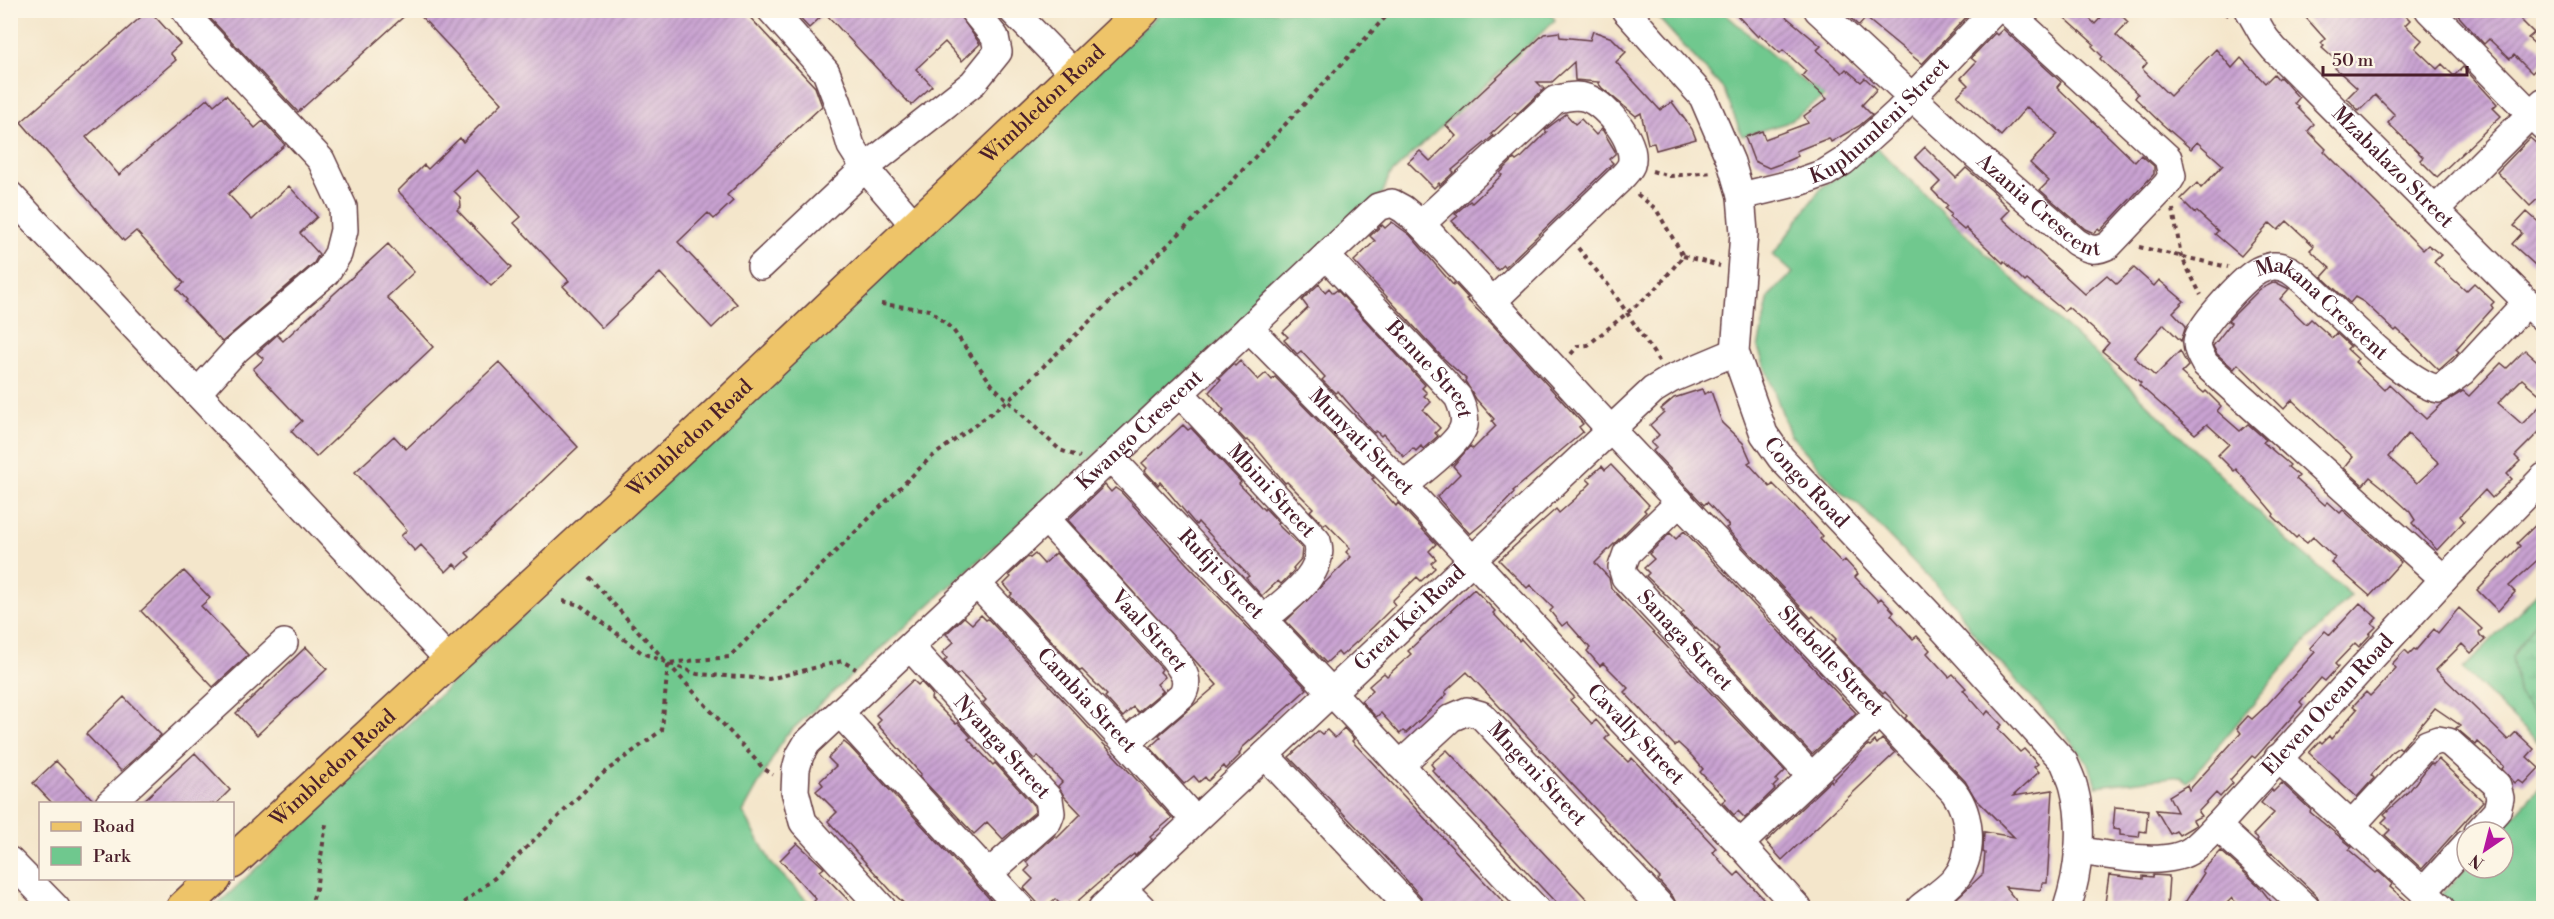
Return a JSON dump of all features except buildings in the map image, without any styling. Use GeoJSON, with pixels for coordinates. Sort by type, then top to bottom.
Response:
{"type":"FeatureCollection","features":[{"type":"Feature","properties":{"kind":"main road","name":"Wimbledon Road"},"geometry":{"type":"LineString","coordinates":[[234,860],[705,426],[1143,10]]}},
{"type":"Feature","properties":{"kind":"main road"},"geometry":{"type":"LineString","coordinates":[[183,909],[214,880]]}},
{"type":"Feature","properties":{"kind":"street"},"geometry":{"type":"LineString","coordinates":[[186,10],[195,25],[321,160],[343,207],[344,230],[338,254],[326,273],[237,349],[197,393]]}},
{"type":"Feature","properties":{"kind":"street"},"geometry":{"type":"LineString","coordinates":[[771,10],[826,72],[838,103],[850,146],[865,168],[915,226]]}},
{"type":"Feature","properties":{"kind":"street"},"geometry":{"type":"LineString","coordinates":[[761,266],[865,168],[973,83],[993,61],[998,52],[995,37],[973,10]]}},
{"type":"Feature","properties":{"kind":"street"},"geometry":{"type":"LineString","coordinates":[[1012,10],[1075,75]]}},
{"type":"Feature","properties":{"kind":"street","name":"Congo Road"},"geometry":{"type":"LineString","coordinates":[[1625,10],[1703,97],[1731,162],[1741,196],[1744,233],[1735,352],[1764,434],[1781,458],[1944,630],[2064,762],[2074,787],[2078,850],[2073,891],[2067,909]]}},
{"type":"Feature","properties":{"kind":"street"},"geometry":{"type":"LineString","coordinates":[[1818,10],[1912,97]]}},
{"type":"Feature","properties":{"kind":"street","name":"Kuphumleni Street"},"geometry":{"type":"LineString","coordinates":[[1741,196],[1799,182],[1825,173],[1844,161],[1912,97],[1995,10]]}},
{"type":"Feature","properties":{"kind":"street","name":"Azania Crescent"},"geometry":{"type":"LineString","coordinates":[[1912,97],[2067,235],[2087,249],[2097,251],[2109,244],[2161,192],[2172,176],[2168,158],[2006,10]]}},
{"type":"Feature","properties":{"kind":"street","name":"Mzabalazo Street"},"geometry":{"type":"LineString","coordinates":[[2248,10],[2265,39],[2535,310]]}},
{"type":"Feature","properties":{"kind":"street"},"geometry":{"type":"LineString","coordinates":[[2429,10],[2539,114],[2436,209]]}},
{"type":"Feature","properties":{"kind":"street"},"geometry":{"type":"LineString","coordinates":[[1421,224],[1555,100],[1565,97],[1586,97],[1595,102],[1626,134],[1631,149],[1625,173],[1493,301]]}},
{"type":"Feature","properties":{"kind":"street"},"geometry":{"type":"LineString","coordinates":[[10,195],[450,661]]}},
{"type":"Feature","properties":{"kind":"street","name":"Kwango Crescent"},"geometry":{"type":"LineString","coordinates":[[882,909],[803,822],[795,791],[796,769],[807,743],[1378,207],[1392,203],[1421,224],[1611,430]]}},
{"type":"Feature","properties":{"kind":"street","name":"Benue Street"},"geometry":{"type":"LineString","coordinates":[[1326,256],[1458,398],[1462,407],[1464,424],[1458,437],[1404,486]]}},
{"type":"Feature","properties":{"kind":"street","name":"Makana Crescent"},"geometry":{"type":"LineString","coordinates":[[2444,579],[2205,364],[2196,341],[2199,332],[2256,271],[2271,266],[2281,266],[2290,269],[2305,282],[2401,370],[2419,382],[2439,389],[2535,310]]}},
{"type":"Feature","properties":{"kind":"street","name":"Munyati Street"},"geometry":{"type":"LineString","coordinates":[[1249,328],[1473,560]]}},
{"type":"Feature","properties":{"kind":"street","name":"Great Kei Road"},"geometry":{"type":"LineString","coordinates":[[1102,909],[1653,390],[1671,379],[1735,352]]}},
{"type":"Feature","properties":{"kind":"street","name":"Mbini Street"},"geometry":{"type":"LineString","coordinates":[[1180,393],[1317,541],[1319,562],[1312,575],[1263,620]]}},
{"type":"Feature","properties":{"kind":"street","name":"Shebelle Street"},"geometry":{"type":"LineString","coordinates":[[1611,430],[1880,712],[1963,804],[1968,818],[1963,866],[1956,878],[1920,909]]}},
{"type":"Feature","properties":{"kind":"street","name":"Rufiji Street"},"geometry":{"type":"LineString","coordinates":[[1111,458],[1535,909]]}},
{"type":"Feature","properties":{"kind":"street","name":"Eleven Ocean Road"},"geometry":{"type":"LineString","coordinates":[[2078,850],[2149,859],[2171,858],[2192,850],[2217,826],[2444,579],[2544,477]]}},
{"type":"Feature","properties":{"kind":"street","name":"Sanaga Street"},"geometry":{"type":"LineString","coordinates":[[1680,502],[1627,553],[1622,567],[1625,577],[1811,776]]}},
{"type":"Feature","properties":{"kind":"street","name":"Vaal Street"},"geometry":{"type":"LineString","coordinates":[[1046,519],[1173,657],[1187,678],[1182,696],[1126,743]]}},
{"type":"Feature","properties":{"kind":"street","name":"Cavally Street"},"geometry":{"type":"LineString","coordinates":[[1473,560],[1602,700],[1740,844],[1798,909]]}},
{"type":"Feature","properties":{"kind":"street","name":"Cambia Street"},"geometry":{"type":"LineString","coordinates":[[977,584],[1196,820]]}},
{"type":"Feature","properties":{"kind":"street"},"geometry":{"type":"LineString","coordinates":[[111,802],[284,643]]}},
{"type":"Feature","properties":{"kind":"street","name":"Nyanga Street"},"geometry":{"type":"LineString","coordinates":[[910,647],[1048,799],[1051,813],[1048,820],[988,874]]}},
{"type":"Feature","properties":{"kind":"street","name":"Mngeni Street"},"geometry":{"type":"LineString","coordinates":[[1400,765],[1451,718],[1467,711],[1481,715],[1662,909]]}},
{"type":"Feature","properties":{"kind":"street"},"geometry":{"type":"LineString","coordinates":[[1740,844],[1880,712]]}},
{"type":"Feature","properties":{"kind":"street"},"geometry":{"type":"LineString","coordinates":[[840,713],[1020,909]]}},
{"type":"Feature","properties":{"kind":"street"},"geometry":{"type":"LineString","coordinates":[[2351,826],[2427,744],[2438,740],[2449,742],[2497,785],[2500,798],[2497,811],[2489,820]]}},
{"type":"Feature","properties":{"kind":"street"},"geometry":{"type":"LineString","coordinates":[[1265,755],[1410,909]]}},
{"type":"Feature","properties":{"kind":"street"},"geometry":{"type":"LineString","coordinates":[[2278,758],[2432,900],[2455,863]]}},
{"type":"Feature","properties":{"kind":"street"},"geometry":{"type":"LineString","coordinates":[[2217,826],[2306,909]]}},
{"type":"Feature","properties":{"kind":"street"},"geometry":{"type":"LineString","coordinates":[[26,869],[56,909]]}},
{"type":"Feature","properties":{"kind":"street"},"geometry":{"type":"LineString","coordinates":[[1123,889],[1142,909]]}},
{"type":"Feature","properties":{"kind":"path"},"geometry":{"type":"LineString","coordinates":[[668,663],[729,657],[929,459],[1009,400],[1224,190],[1392,10]]}},
{"type":"Feature","properties":{"kind":"path"},"geometry":{"type":"LineString","coordinates":[[1625,173],[1670,176],[1709,174],[1731,162]]}},
{"type":"Feature","properties":{"kind":"path"},"geometry":{"type":"LineString","coordinates":[[1625,173],[1656,208],[1683,256],[1741,272]]}},
{"type":"Feature","properties":{"kind":"path"},"geometry":{"type":"LineString","coordinates":[[2161,192],[2173,205],[2181,256],[2214,316]]}},
{"type":"Feature","properties":{"kind":"path"},"geometry":{"type":"LineString","coordinates":[[1565,232],[1609,286],[1671,379]]}},
{"type":"Feature","properties":{"kind":"path"},"geometry":{"type":"LineString","coordinates":[[2135,246],[2235,268]]}},
{"type":"Feature","properties":{"kind":"path"},"geometry":{"type":"LineString","coordinates":[[1556,370],[1578,346],[1588,345],[1655,290],[1683,256]]}},
{"type":"Feature","properties":{"kind":"path"},"geometry":{"type":"LineString","coordinates":[[880,304],[930,310],[953,330],[993,386],[1060,450],[1086,458],[1111,458]]}},
{"type":"Feature","properties":{"kind":"path"},"geometry":{"type":"LineString","coordinates":[[589,577],[763,768],[795,791]]}},
{"type":"Feature","properties":{"kind":"path"},"geometry":{"type":"LineString","coordinates":[[563,601],[580,605],[642,653],[697,674],[768,679],[843,661],[875,679]]}},
{"type":"Feature","properties":{"kind":"path"},"geometry":{"type":"LineString","coordinates":[[457,909],[497,876],[602,774],[662,730],[668,663]]}},
{"type":"Feature","properties":{"kind":"path"},"geometry":{"type":"LineString","coordinates":[[310,909],[316,889],[326,824]]}},
{"type":"Feature","properties":{"kind":"green space"},"geometry":{"type":"Polygon","coordinates":[[[1162,11],[1549,11],[1555,20],[1389,176],[1383,193],[785,736],[743,812],[772,864],[814,908],[214,908],[1162,11]]]}},
{"type":"Feature","properties":{"kind":"green space"},"geometry":{"type":"Polygon","coordinates":[[[1652,11],[1722,11],[1797,77],[1825,96],[1786,123],[1742,136],[1724,90],[1652,11]]]}},
{"type":"Feature","properties":{"kind":"green space"},"geometry":{"type":"Polygon","coordinates":[[[1876,147],[1985,253],[2102,360],[2290,543],[2351,595],[2301,647],[2188,782],[2181,776],[2096,786],[2089,764],[2065,734],[1971,630],[1956,606],[1858,504],[1843,494],[1790,434],[1758,348],[1769,296],[1793,273],[1773,255],[1820,189],[1876,147]]]}},
{"type":"Feature","properties":{"kind":"green space"},"geometry":{"type":"Polygon","coordinates":[[[2543,587],[2543,747],[2463,669],[2543,587]]]}},
{"type":"Feature","properties":{"kind":"green space"},"geometry":{"type":"Polygon","coordinates":[[[2543,611],[2543,726],[2519,695],[2512,657],[2543,611]]]}},
{"type":"Feature","properties":{"kind":"green space"},"geometry":{"type":"Polygon","coordinates":[[[2543,784],[2543,908],[2443,908],[2436,901],[2455,880],[2515,880],[2515,820],[2510,820],[2543,784]]]}}]}
